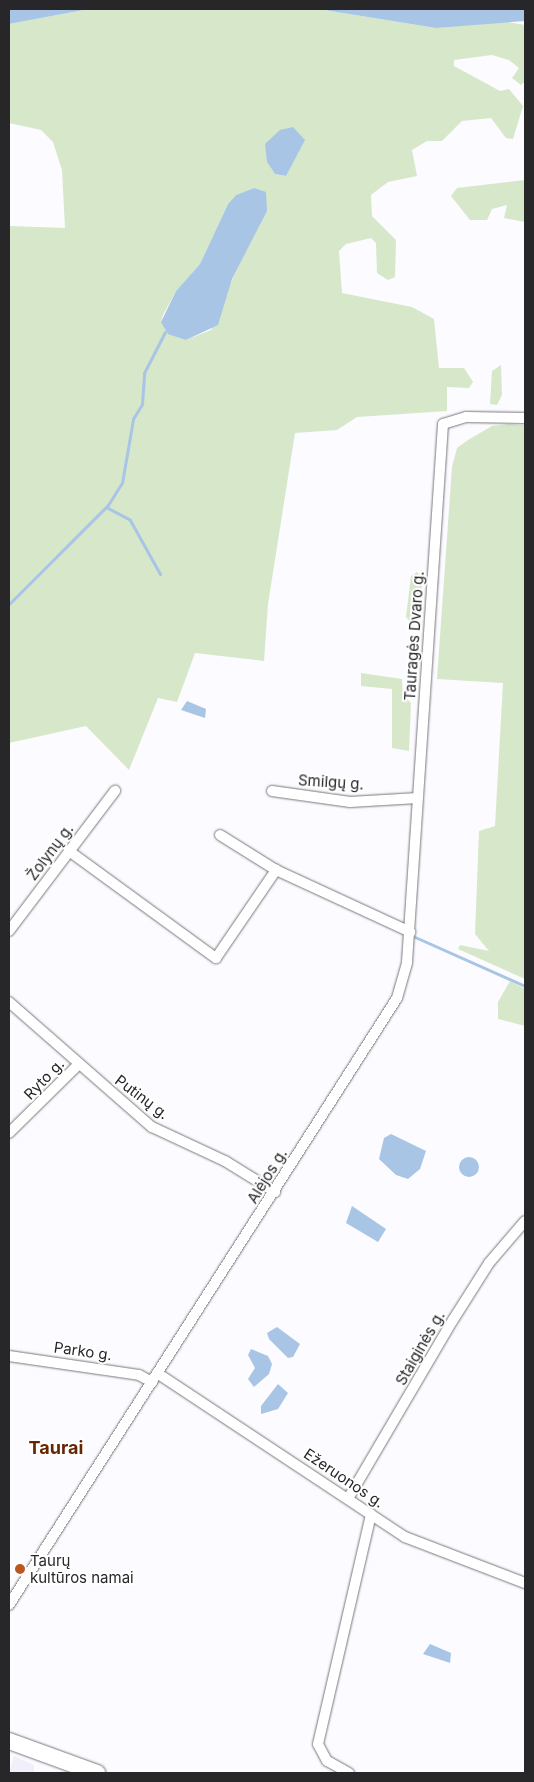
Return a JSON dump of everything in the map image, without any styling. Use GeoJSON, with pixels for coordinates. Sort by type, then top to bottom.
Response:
{"type":"FeatureCollection","features":[{"type":"Feature","properties":{"kind":"highway"},"geometry":{"type":"LineString","coordinates":[[9,1741],[97,1773]]}},
{"type":"Feature","properties":{"kind":"street","name":"Tauragės Dvaro g."},"geometry":{"type":"LineString","coordinates":[[410,932],[444,424],[466,417],[525,418]]}},
{"type":"Feature","properties":{"kind":"street","name":"Žolynų g."},"geometry":{"type":"LineString","coordinates":[[9,931],[114,791]]}},
{"type":"Feature","properties":{"kind":"street","name":"Smilgų g."},"geometry":{"type":"LineString","coordinates":[[272,791],[350,802],[418,798]]}},
{"type":"Feature","properties":{"kind":"street"},"geometry":{"type":"LineString","coordinates":[[220,835],[276,870],[410,932]]}},
{"type":"Feature","properties":{"kind":"street"},"geometry":{"type":"LineString","coordinates":[[69,851],[216,958],[276,870]]}},
{"type":"Feature","properties":{"kind":"street","name":"Alėjos g."},"geometry":{"type":"LineString","coordinates":[[9,1605],[275,1192],[397,998],[410,932]]}},
{"type":"Feature","properties":{"kind":"street","name":"Putinų g."},"geometry":{"type":"LineString","coordinates":[[9,1002],[78,1065],[152,1127],[225,1161],[275,1192]]}},
{"type":"Feature","properties":{"kind":"street","name":"Ryto g."},"geometry":{"type":"LineString","coordinates":[[9,1133],[78,1065]]}},
{"type":"Feature","properties":{"kind":"street","name":"Staiginės g."},"geometry":{"type":"LineString","coordinates":[[349,1497],[453,1320],[490,1263],[525,1221]]}},
{"type":"Feature","properties":{"kind":"street","name":"Parko g."},"geometry":{"type":"LineString","coordinates":[[9,1356],[139,1374],[152,1382]]}},
{"type":"Feature","properties":{"kind":"street","name":"Ežeruonos g."},"geometry":{"type":"LineString","coordinates":[[158,1373],[349,1497],[371,1514],[421,1544],[525,1583]]}},
{"type":"Feature","properties":{"kind":"street"},"geometry":{"type":"LineString","coordinates":[[349,1773],[327,1761],[318,1744],[319,1730],[371,1514]]}},
{"type":"Feature","properties":{"kind":"shaded area"},"geometry":{"type":"Polygon","coordinates":[[[14,1756],[34,1765],[34,1773],[9,1773],[14,1756]]]}},
{"type":"Feature","properties":{"kind":"green space"},"geometry":{"type":"Polygon","coordinates":[[[89,9],[318,9],[436,28],[503,21],[525,25],[525,82],[521,85],[512,78],[519,68],[509,60],[492,55],[454,60],[454,66],[500,91],[509,89],[523,106],[513,139],[506,138],[491,118],[462,121],[442,141],[427,141],[412,150],[417,176],[388,182],[371,195],[372,216],[396,240],[395,277],[388,280],[377,273],[376,243],[371,238],[346,244],[339,251],[342,293],[412,307],[434,319],[439,368],[464,368],[473,382],[469,388],[447,387],[447,411],[357,417],[337,430],[295,433],[268,604],[264,661],[195,653],[177,702],[158,698],[129,770],[86,726],[9,743],[9,226],[65,228],[62,170],[53,142],[41,130],[9,123],[9,24],[89,9]],[[298,149],[267,162],[275,174],[286,176],[298,149]],[[254,188],[236,195],[228,204],[200,264],[176,291],[163,315],[161,322],[186,340],[211,330],[254,228],[267,211],[254,188]]]}},
{"type":"Feature","properties":{"kind":"green space"},"geometry":{"type":"Polygon","coordinates":[[[525,180],[525,222],[504,218],[507,205],[492,209],[487,220],[470,220],[451,196],[457,188],[525,180]]]}},
{"type":"Feature","properties":{"kind":"green space"},"geometry":{"type":"Polygon","coordinates":[[[501,365],[502,395],[497,405],[490,404],[492,371],[501,365]]]}},
{"type":"Feature","properties":{"kind":"green space"},"geometry":{"type":"Polygon","coordinates":[[[525,425],[525,979],[458,949],[460,945],[489,951],[475,934],[479,831],[495,826],[503,683],[437,679],[452,467],[457,448],[492,426],[525,425]]]}},
{"type":"Feature","properties":{"kind":"green space"},"geometry":{"type":"Polygon","coordinates":[[[417,572],[423,579],[418,620],[411,623],[406,617],[411,576],[417,572]]]}},
{"type":"Feature","properties":{"kind":"green space"},"geometry":{"type":"Polygon","coordinates":[[[361,673],[402,679],[403,695],[411,703],[409,751],[392,748],[392,689],[361,686],[361,673]]]}},
{"type":"Feature","properties":{"kind":"green space"},"geometry":{"type":"Polygon","coordinates":[[[510,981],[525,989],[525,1026],[498,1019],[498,1002],[510,981]]]}},
{"type":"Feature","properties":{"kind":"water"},"geometry":{"type":"Polygon","coordinates":[[[9,9],[89,9],[9,24],[9,9]]]}},
{"type":"Feature","properties":{"kind":"water"},"geometry":{"type":"Polygon","coordinates":[[[318,9],[525,9],[525,21],[436,28],[318,9]]]}},
{"type":"Feature","properties":{"kind":"water"},"geometry":{"type":"Polygon","coordinates":[[[293,127],[305,140],[286,176],[275,174],[267,162],[265,144],[280,130],[293,127]]]}},
{"type":"Feature","properties":{"kind":"water"},"geometry":{"type":"Polygon","coordinates":[[[254,188],[266,192],[267,211],[232,279],[218,325],[186,340],[168,334],[161,322],[176,291],[200,264],[228,204],[236,195],[254,188]]]}},
{"type":"Feature","properties":{"kind":"water"},"geometry":{"type":"Polygon","coordinates":[[[187,701],[206,709],[205,718],[181,710],[187,701]]]}},
{"type":"Feature","properties":{"kind":"water"},"geometry":{"type":"Polygon","coordinates":[[[391,1134],[426,1151],[420,1169],[408,1179],[396,1175],[379,1159],[384,1138],[391,1134]]]}},
{"type":"Feature","properties":{"kind":"water"},"geometry":{"type":"Polygon","coordinates":[[[465,1157],[473,1157],[479,1163],[479,1171],[473,1177],[465,1177],[459,1171],[459,1163],[465,1157]]]}},
{"type":"Feature","properties":{"kind":"water"},"geometry":{"type":"Polygon","coordinates":[[[352,1206],[386,1229],[378,1242],[346,1223],[352,1206]]]}},
{"type":"Feature","properties":{"kind":"water"},"geometry":{"type":"Polygon","coordinates":[[[277,1327],[300,1344],[293,1357],[288,1358],[269,1339],[267,1333],[277,1327]]]}},
{"type":"Feature","properties":{"kind":"water"},"geometry":{"type":"Polygon","coordinates":[[[251,1349],[268,1356],[272,1364],[269,1374],[254,1387],[248,1379],[255,1368],[248,1355],[251,1349]]]}},
{"type":"Feature","properties":{"kind":"water"},"geometry":{"type":"Polygon","coordinates":[[[278,1384],[288,1393],[278,1409],[261,1414],[261,1406],[278,1384]]]}},
{"type":"Feature","properties":{"kind":"water"},"geometry":{"type":"Polygon","coordinates":[[[430,1644],[451,1653],[450,1663],[423,1654],[430,1644]]]}},
{"type":"Feature","properties":{"kind":"waterway"},"geometry":{"type":"LineString","coordinates":[[9,604],[108,505],[122,483],[133,419],[142,404],[144,373],[165,332]]}},
{"type":"Feature","properties":{"kind":"waterway"},"geometry":{"type":"LineString","coordinates":[[106,507],[130,520],[160,574]]}},
{"type":"Feature","properties":{"kind":"waterway"},"geometry":{"type":"LineString","coordinates":[[415,937],[525,986]]}},
{"type":"Feature","properties":{"kind":"place","name":"Taurų kultūros namai"},"geometry":{"type":"Point","coordinates":[20,1569]}},
{"type":"Feature","properties":{"kind":"district","name":"Taurai"},"geometry":{"type":"Point","coordinates":[56,1448]}}]}
